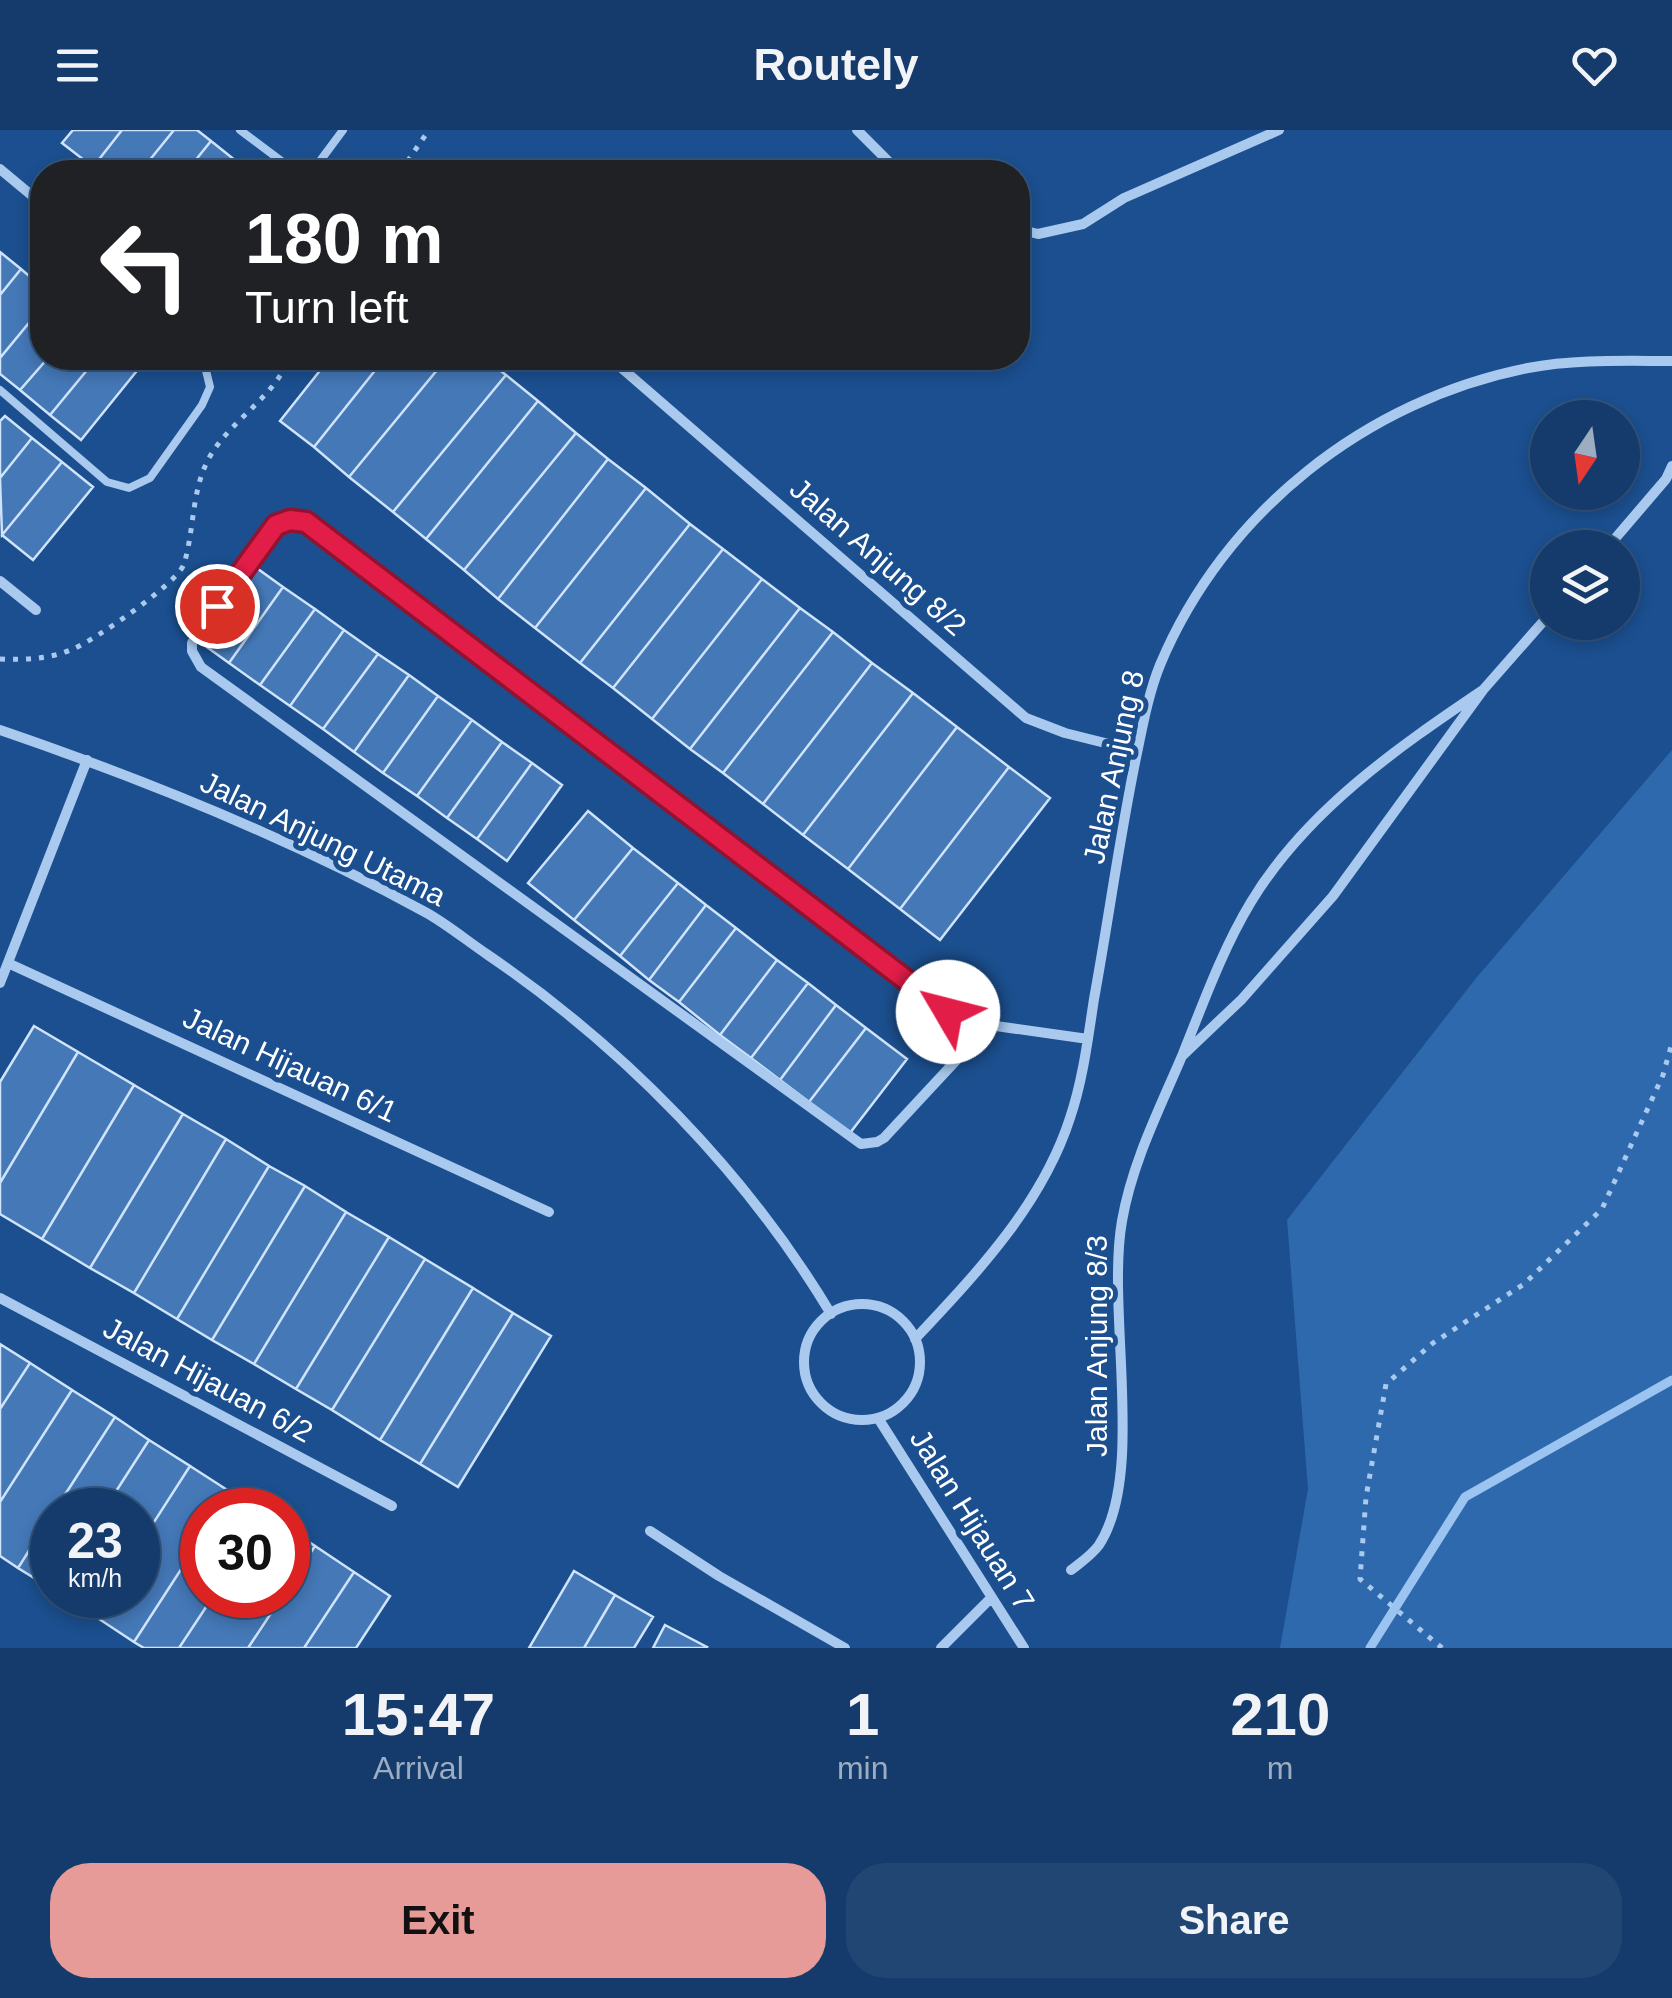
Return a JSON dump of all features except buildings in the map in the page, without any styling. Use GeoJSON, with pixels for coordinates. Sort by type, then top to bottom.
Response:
{"type":"FeatureCollection","features":[{"type":"Feature","properties":{"kind":"street"},"geometry":{"type":"LineString","coordinates":[[857,130],[887,160]]}},
{"type":"Feature","properties":{"kind":"street"},"geometry":{"type":"LineString","coordinates":[[1030,232],[1038,234],[1083,224],[1124,198],[1279,130]]}},
{"type":"Feature","properties":{"kind":"street"},"geometry":{"type":"LineString","coordinates":[[0,169],[30,194]]}},
{"type":"Feature","properties":{"kind":"street","name":"Jalan Anjung 8"},"geometry":{"type":"LineString","coordinates":[[915,1339],[970,1281],[1032,1201],[1070,1118],[1088,1039],[1137,751],[1159,668],[1194,600],[1229,546],[1267,505],[1328,454],[1387,416],[1528,368],[1608,361],[1672,361]]}},
{"type":"Feature","properties":{"kind":"street","name":"Jalan Anjung 8/2"},"geometry":{"type":"LineString","coordinates":[[624,370],[1026,718],[1064,733],[1137,751]]}},
{"type":"Feature","properties":{"kind":"street"},"geometry":{"type":"LineString","coordinates":[[1622,530],[1666,479],[1672,466]]}},
{"type":"Feature","properties":{"kind":"street"},"geometry":{"type":"LineString","coordinates":[[989,1025],[884,1138],[870,1145],[861,1144],[201,666],[192,652],[196,635],[276,525],[290,520],[306,522],[948,1012],[989,1025],[1088,1039]]}},
{"type":"Feature","properties":{"kind":"street"},"geometry":{"type":"LineString","coordinates":[[0,581],[36,610]]}},
{"type":"Feature","properties":{"kind":"street","name":"Jalan Anjung 8/3"},"geometry":{"type":"LineString","coordinates":[[1182,1056],[1242,998],[1333,896],[1483,690],[1530,636]]}},
{"type":"Feature","properties":{"kind":"street","name":"Jalan Anjung 8/3"},"geometry":{"type":"LineString","coordinates":[[1071,1570],[1098,1547],[1111,1520],[1122,1475],[1116,1268],[1122,1220],[1137,1162],[1221,959],[1252,900],[1303,832],[1400,746],[1483,690]]}},
{"type":"Feature","properties":{"kind":"street","name":"Jalan Anjung Utama"},"geometry":{"type":"LineString","coordinates":[[0,730],[233,818],[427,913],[546,995],[694,1130],[803,1268],[830,1314]]}},
{"type":"Feature","properties":{"kind":"street"},"geometry":{"type":"LineString","coordinates":[[0,983],[87,760]]}},
{"type":"Feature","properties":{"kind":"street","name":"Jalan Hijauan 6/1"},"geometry":{"type":"LineString","coordinates":[[10,964],[549,1212]]}},
{"type":"Feature","properties":{"kind":"street","name":"Jalan Hijauan 6/2"},"geometry":{"type":"LineString","coordinates":[[0,1298],[392,1506]]}},
{"type":"Feature","properties":{"kind":"street"},"geometry":{"type":"LineString","coordinates":[[862,1304],[878,1307],[894,1314],[915,1339],[920,1354],[915,1387],[893,1411],[878,1418],[845,1418],[818,1400],[809,1386],[804,1354],[809,1338],[830,1314],[862,1304]]}},
{"type":"Feature","properties":{"kind":"street","name":"Jalan Hijauan 7"},"geometry":{"type":"LineString","coordinates":[[878,1418],[1024,1648]]}},
{"type":"Feature","properties":{"kind":"street"},"geometry":{"type":"LineString","coordinates":[[650,1531],[719,1576],[845,1648]]}},
{"type":"Feature","properties":{"kind":"street"},"geometry":{"type":"LineString","coordinates":[[941,1648],[991,1598]]}},
{"type":"Feature","properties":{"kind":"lane"},"geometry":{"type":"LineString","coordinates":[[240,130],[280,160]]}},
{"type":"Feature","properties":{"kind":"lane"},"geometry":{"type":"LineString","coordinates":[[321,160],[344,130]]}},
{"type":"Feature","properties":{"kind":"lane"},"geometry":{"type":"LineString","coordinates":[[0,390],[106,482],[129,488],[150,478],[202,405],[210,387],[208,370]]}},
{"type":"Feature","properties":{"kind":"path"},"geometry":{"type":"LineString","coordinates":[[408,160],[429,130]]}},
{"type":"Feature","properties":{"kind":"path"},"geometry":{"type":"LineString","coordinates":[[0,659],[40,659],[75,648],[104,632],[175,578],[184,563],[200,479],[210,455],[282,370]]}},
{"type":"Feature","properties":{"kind":"path"},"geometry":{"type":"LineString","coordinates":[[1442,1648],[1360,1578],[1366,1497],[1386,1384],[1433,1343],[1524,1284],[1602,1209],[1672,1044]]}},
{"type":"Feature","properties":{"kind":"shaded area"},"geometry":{"type":"Polygon","coordinates":[[[1672,750],[1672,1648],[1280,1648],[1308,1489],[1287,1220],[1477,977],[1672,750]]]}},
{"type":"Feature","properties":{"kind":"waterway"},"geometry":{"type":"LineString","coordinates":[[1370,1648],[1465,1497],[1672,1380]]}},
{"type":"Feature","properties":{"kind":"route"},"geometry":{"type":"LineString","coordinates":[[217,606],[276,525],[290,520],[306,522],[948,1012]]}}]}
